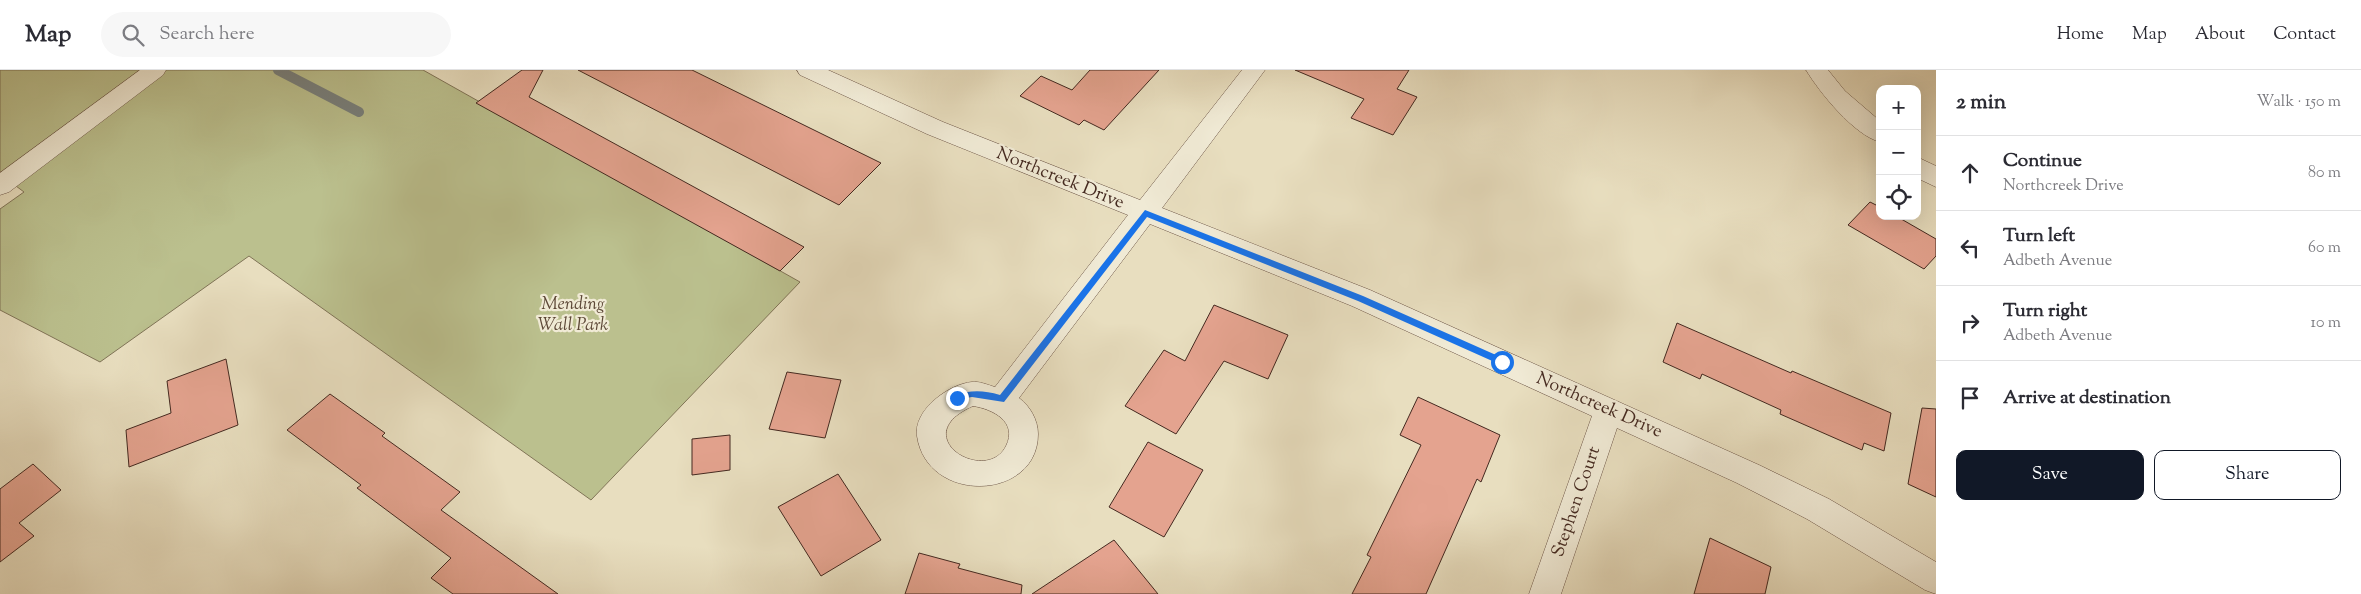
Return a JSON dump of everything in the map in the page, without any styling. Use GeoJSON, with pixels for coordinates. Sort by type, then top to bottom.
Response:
{"type":"FeatureCollection","features":[{"type":"Feature","properties":{"kind":"street"},"geometry":{"type":"LineString","coordinates":[[0,186],[154,70]]}},
{"type":"Feature","properties":{"kind":"street","name":"Northcreek Drive"},"geometry":{"type":"LineString","coordinates":[[808,70],[935,128],[1361,298],[1609,410],[1748,474],[1818,509],[1936,580]]}},
{"type":"Feature","properties":{"kind":"street"},"geometry":{"type":"LineString","coordinates":[[1001,400],[1254,70]]}},
{"type":"Feature","properties":{"kind":"street"},"geometry":{"type":"LineString","coordinates":[[1817,70],[1822,78],[1857,115],[1876,131]]}},
{"type":"Feature","properties":{"kind":"street"},"geometry":{"type":"LineString","coordinates":[[1921,169],[1936,178]]}},
{"type":"Feature","properties":{"kind":"street","name":"Stephen Court"},"geometry":{"type":"LineString","coordinates":[[1545,594],[1609,410]]}},
{"type":"Feature","properties":{"kind":"green space","name":"Mending Wall Park"},"geometry":{"type":"Polygon","coordinates":[[[0,70],[423,70],[800,282],[591,500],[249,256],[100,362],[0,310],[0,209],[24,192],[0,174],[0,70]]]}},
{"type":"Feature","properties":{"kind":"building"},"geometry":{"type":"Polygon","coordinates":[[[522,70],[543,70],[529,97],[804,247],[780,271],[476,103],[522,70]]]}},
{"type":"Feature","properties":{"kind":"building"},"geometry":{"type":"Polygon","coordinates":[[[578,70],[692,70],[881,163],[839,205],[578,70]]]}},
{"type":"Feature","properties":{"kind":"building"},"geometry":{"type":"Polygon","coordinates":[[[1090,70],[1159,70],[1104,130],[1084,120],[1079,125],[1020,96],[1041,76],[1072,90],[1090,70]]]}},
{"type":"Feature","properties":{"kind":"building"},"geometry":{"type":"Polygon","coordinates":[[[1295,70],[1409,70],[1397,89],[1417,97],[1393,135],[1351,118],[1364,99],[1295,70]]]}},
{"type":"Feature","properties":{"kind":"building"},"geometry":{"type":"Polygon","coordinates":[[[1870,202],[1876,205],[1876,220],[1903,220],[1936,239],[1936,256],[1924,269],[1848,225],[1870,202]]]}},
{"type":"Feature","properties":{"kind":"building"},"geometry":{"type":"Polygon","coordinates":[[[1214,305],[1288,335],[1268,379],[1224,361],[1176,434],[1125,406],[1164,350],[1185,361],[1214,305]]]}},
{"type":"Feature","properties":{"kind":"building"},"geometry":{"type":"Polygon","coordinates":[[[1677,323],[1791,373],[1792,371],[1891,413],[1884,451],[1864,443],[1862,450],[1780,414],[1781,410],[1702,374],[1700,379],[1663,362],[1677,323]]]}},
{"type":"Feature","properties":{"kind":"building"},"geometry":{"type":"Polygon","coordinates":[[[226,359],[238,425],[129,467],[126,430],[171,413],[167,381],[226,359]]]}},
{"type":"Feature","properties":{"kind":"building"},"geometry":{"type":"Polygon","coordinates":[[[787,372],[841,380],[825,438],[769,429],[787,372]]]}},
{"type":"Feature","properties":{"kind":"building"},"geometry":{"type":"Polygon","coordinates":[[[330,394],[385,433],[382,436],[460,492],[441,510],[558,594],[453,594],[431,578],[451,558],[357,488],[361,485],[287,430],[330,394]]]}},
{"type":"Feature","properties":{"kind":"building"},"geometry":{"type":"Polygon","coordinates":[[[1418,397],[1500,435],[1481,482],[1477,479],[1426,594],[1352,594],[1371,557],[1367,555],[1421,445],[1400,435],[1418,397]]]}},
{"type":"Feature","properties":{"kind":"building"},"geometry":{"type":"Polygon","coordinates":[[[1922,408],[1936,409],[1936,497],[1908,484],[1922,408]]]}},
{"type":"Feature","properties":{"kind":"building"},"geometry":{"type":"Polygon","coordinates":[[[730,435],[730,470],[692,475],[692,439],[730,435]]]}},
{"type":"Feature","properties":{"kind":"building"},"geometry":{"type":"Polygon","coordinates":[[[1148,442],[1203,470],[1164,537],[1109,507],[1148,442]]]}},
{"type":"Feature","properties":{"kind":"building"},"geometry":{"type":"Polygon","coordinates":[[[33,464],[61,490],[19,523],[34,536],[0,562],[0,489],[33,464]]]}},
{"type":"Feature","properties":{"kind":"building"},"geometry":{"type":"Polygon","coordinates":[[[838,474],[881,540],[821,576],[778,507],[838,474]]]}},
{"type":"Feature","properties":{"kind":"building"},"geometry":{"type":"Polygon","coordinates":[[[1710,538],[1771,567],[1765,594],[1694,594],[1710,538]]]}},
{"type":"Feature","properties":{"kind":"building"},"geometry":{"type":"Polygon","coordinates":[[[1114,540],[1158,594],[1032,594],[1114,540]]]}},
{"type":"Feature","properties":{"kind":"building"},"geometry":{"type":"Polygon","coordinates":[[[919,553],[960,564],[958,568],[1022,585],[1021,594],[905,594],[919,553]]]}},
{"type":"Feature","properties":{"kind":"waterway"},"geometry":{"type":"LineString","coordinates":[[278,70],[359,112]]}},
{"type":"Feature","properties":{"kind":"route"},"geometry":{"type":"LineString","coordinates":[[957,398],[972,394],[987,395],[1001,400],[1145,213],[1361,298],[1502,362]]}}]}
